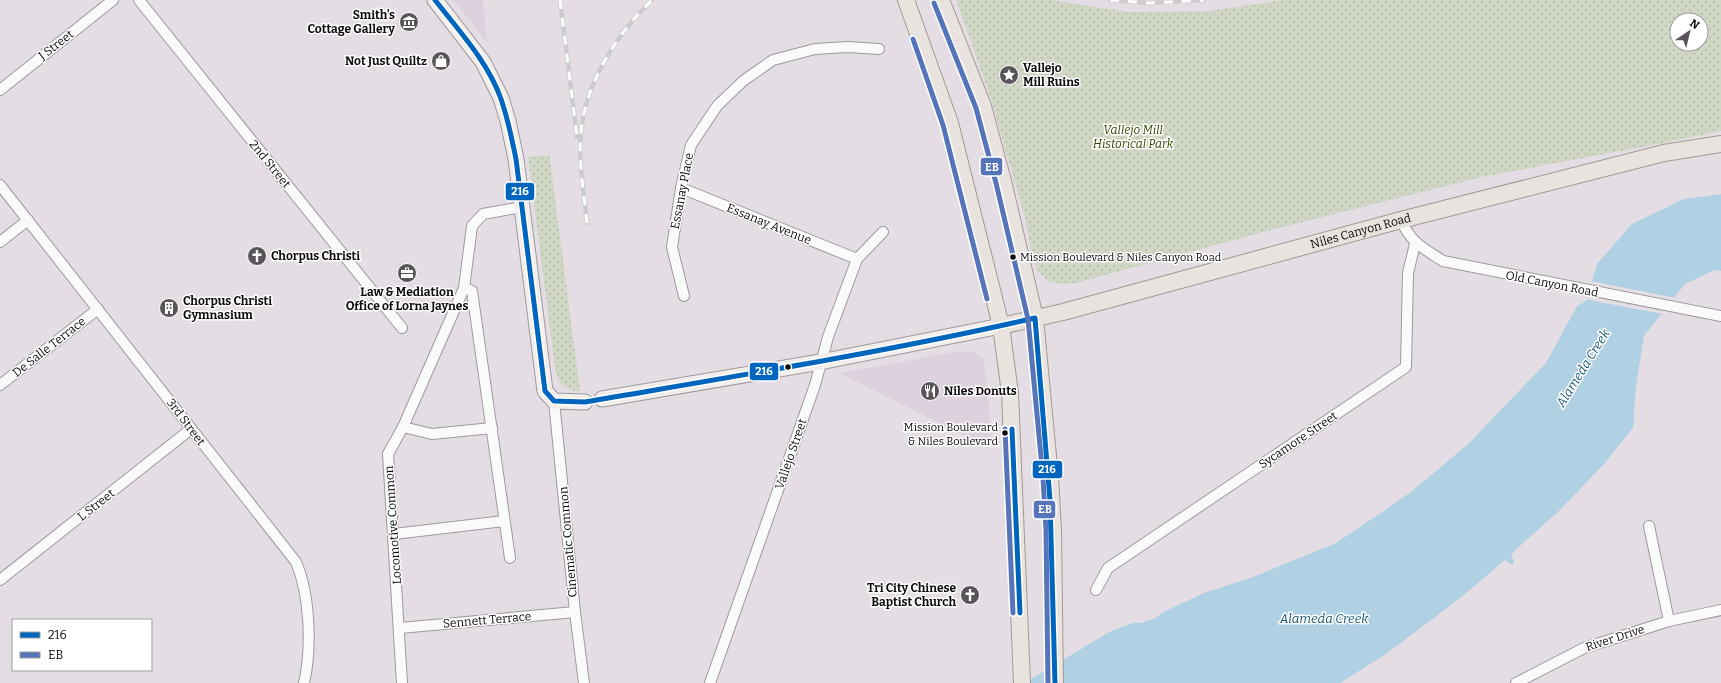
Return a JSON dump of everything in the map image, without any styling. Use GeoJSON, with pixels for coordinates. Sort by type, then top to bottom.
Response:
{"type":"FeatureCollection","features":[{"type":"Feature","properties":{"kind":"main road"},"geometry":{"type":"LineString","coordinates":[[435,0],[484,62],[501,98],[513,139],[545,391],[554,401],[585,402]]}},
{"type":"Feature","properties":{"kind":"main road"},"geometry":{"type":"LineString","coordinates":[[906,0],[950,123],[1001,326],[1010,393],[1022,653],[1022,683]]}},
{"type":"Feature","properties":{"kind":"main road"},"geometry":{"type":"LineString","coordinates":[[941,0],[983,106],[1003,180],[1035,318],[1050,477],[1053,530],[1055,683]]}},
{"type":"Feature","properties":{"kind":"main road","name":"Niles Canyon Road"},"geometry":{"type":"LineString","coordinates":[[1001,326],[1063,312],[1401,220],[1664,153],[1721,144]]}},
{"type":"Feature","properties":{"kind":"main road"},"geometry":{"type":"LineString","coordinates":[[602,399],[820,362],[1001,326]]}},
{"type":"Feature","properties":{"kind":"street","name":"J Street"},"geometry":{"type":"LineString","coordinates":[[0,90],[113,0]]}},
{"type":"Feature","properties":{"kind":"street","name":"2nd Street"},"geometry":{"type":"LineString","coordinates":[[139,0],[402,328]]}},
{"type":"Feature","properties":{"kind":"street","name":"Essanay Place"},"geometry":{"type":"LineString","coordinates":[[684,296],[672,247],[681,188],[691,145],[717,106],[743,80],[773,60],[815,49],[848,47],[879,49]]}},
{"type":"Feature","properties":{"kind":"street","name":"3rd Street"},"geometry":{"type":"LineString","coordinates":[[0,185],[292,557],[305,586],[309,650],[304,683]]}},
{"type":"Feature","properties":{"kind":"street","name":"Essanay Avenue"},"geometry":{"type":"LineString","coordinates":[[681,188],[857,259]]}},
{"type":"Feature","properties":{"kind":"street","name":"Locomotive Common"},"geometry":{"type":"LineString","coordinates":[[402,683],[400,628],[388,454],[403,427],[464,288],[472,226],[483,214],[522,208]]}},
{"type":"Feature","properties":{"kind":"street"},"geometry":{"type":"LineString","coordinates":[[0,242],[28,220]]}},
{"type":"Feature","properties":{"kind":"street","name":"Old Canyon Road"},"geometry":{"type":"LineString","coordinates":[[1401,220],[1406,232],[1415,244],[1443,261],[1567,287],[1721,316]]}},
{"type":"Feature","properties":{"kind":"street","name":"Vallejo Street"},"geometry":{"type":"LineString","coordinates":[[710,683],[815,385],[820,362],[857,259],[882,232]]}},
{"type":"Feature","properties":{"kind":"street","name":"Sycamore Street"},"geometry":{"type":"LineString","coordinates":[[1096,590],[1108,568],[1406,367],[1408,273],[1415,244]]}},
{"type":"Feature","properties":{"kind":"street"},"geometry":{"type":"LineString","coordinates":[[464,288],[472,291],[510,558]]}},
{"type":"Feature","properties":{"kind":"street","name":"De Salle Terrace"},"geometry":{"type":"LineString","coordinates":[[0,385],[98,308]]}},
{"type":"Feature","properties":{"kind":"street","name":"Cinematic Common"},"geometry":{"type":"LineString","coordinates":[[554,401],[575,612],[584,683]]}},
{"type":"Feature","properties":{"kind":"street"},"geometry":{"type":"LineString","coordinates":[[403,427],[432,434],[492,428]]}},
{"type":"Feature","properties":{"kind":"street","name":"L Street"},"geometry":{"type":"LineString","coordinates":[[0,580],[191,429]]}},
{"type":"Feature","properties":{"kind":"street"},"geometry":{"type":"LineString","coordinates":[[394,534],[504,521]]}},
{"type":"Feature","properties":{"kind":"street"},"geometry":{"type":"LineString","coordinates":[[1649,526],[1669,621]]}},
{"type":"Feature","properties":{"kind":"street","name":"River Drive"},"geometry":{"type":"LineString","coordinates":[[1516,683],[1584,648],[1669,621],[1721,610]]}},
{"type":"Feature","properties":{"kind":"street","name":"Sennett Terrace"},"geometry":{"type":"LineString","coordinates":[[400,628],[575,612]]}},
{"type":"Feature","properties":{"kind":"shaded area"},"geometry":{"type":"Polygon","coordinates":[[[453,0],[483,0],[487,41],[453,0]]]}},
{"type":"Feature","properties":{"kind":"shaded area"},"geometry":{"type":"Polygon","coordinates":[[[956,352],[973,352],[984,360],[992,435],[984,446],[840,373],[956,352]]]}},
{"type":"Feature","properties":{"kind":"green space","name":"Vallejo Mill Historical Park"},"geometry":{"type":"Polygon","coordinates":[[[956,0],[1049,0],[1129,12],[1210,11],[1282,0],[1721,0],[1721,131],[1482,177],[1267,231],[1076,283],[1061,284],[1048,281],[1037,270],[1033,259],[1025,218],[991,99],[956,0]]]}},
{"type":"Feature","properties":{"kind":"green space"},"geometry":{"type":"Polygon","coordinates":[[[550,155],[580,391],[566,388],[560,382],[555,368],[528,157],[550,155]]]}},
{"type":"Feature","properties":{"kind":"water","name":"Alameda Creek"},"geometry":{"type":"Polygon","coordinates":[[[1721,194],[1721,271],[1715,270],[1685,284],[1644,336],[1636,386],[1633,428],[1604,464],[1559,511],[1511,554],[1514,562],[1512,565],[1505,560],[1459,599],[1386,654],[1340,683],[1025,683],[1109,632],[1133,623],[1141,623],[1156,618],[1163,612],[1204,593],[1253,577],[1336,543],[1411,492],[1467,445],[1546,363],[1577,306],[1586,301],[1597,264],[1632,224],[1684,199],[1721,194]]]}},
{"type":"Feature","properties":{"kind":"pier"},"geometry":{"type":"Polygon","coordinates":[[[1590,281],[1676,298],[1663,314],[1584,299],[1590,281]]]}},
{"type":"Feature","properties":{"kind":"railway"},"geometry":{"type":"LineString","coordinates":[[560,0],[577,137]]}},
{"type":"Feature","properties":{"kind":"railway"},"geometry":{"type":"LineString","coordinates":[[587,223],[580,143],[584,113],[589,95],[596,77],[615,44],[626,28],[652,0]]}},
{"type":"Feature","properties":{"kind":"railway"},"geometry":{"type":"LineString","coordinates":[[1110,0],[1149,3],[1204,0]]}},
{"type":"Feature","properties":{"kind":"transit line","name":"216"},"geometry":{"type":"LineString","coordinates":[[435,0],[463,35],[489,72],[506,114],[516,159],[545,391],[554,401],[585,402],[754,373],[867,353],[1035,318],[1050,500],[1055,683]]}},
{"type":"Feature","properties":{"kind":"transit line","name":"EB"},"geometry":{"type":"LineString","coordinates":[[934,3],[976,108],[996,183],[1028,319],[1043,478],[1046,530],[1048,683]]}},
{"type":"Feature","properties":{"kind":"transit line","name":"EB"},"geometry":{"type":"LineString","coordinates":[[913,39],[943,125],[987,299]]}},
{"type":"Feature","properties":{"kind":"transit line","name":"EB"},"geometry":{"type":"LineString","coordinates":[[1005,429],[1013,613]]}},
{"type":"Feature","properties":{"kind":"transit line","name":"216"},"geometry":{"type":"LineString","coordinates":[[1012,429],[1020,613]]}},
{"type":"Feature","properties":{"kind":"place","name":"Smith's Cottage Gallery"},"geometry":{"type":"Point","coordinates":[409,22]}},
{"type":"Feature","properties":{"kind":"place","name":"Not Just Quiltz"},"geometry":{"type":"Point","coordinates":[441,61]}},
{"type":"Feature","properties":{"kind":"place","name":"Vallejo Mill Ruins"},"geometry":{"type":"Point","coordinates":[1009,75]}},
{"type":"Feature","properties":{"kind":"place","name":"Chorpus Christi"},"geometry":{"type":"Point","coordinates":[257,256]}},
{"type":"Feature","properties":{"kind":"place","name":"Mission Boulevard & Niles Canyon Road"},"geometry":{"type":"Point","coordinates":[1013,257]}},
{"type":"Feature","properties":{"kind":"place","name":"Law & Mediation Office of Lorna Jaynes"},"geometry":{"type":"Point","coordinates":[407,273]}},
{"type":"Feature","properties":{"kind":"place","name":"Chorpus Christi Gymnasium"},"geometry":{"type":"Point","coordinates":[169,308]}},
{"type":"Feature","properties":{"kind":"place","name":"Niles Donuts"},"geometry":{"type":"Point","coordinates":[930,391]}},
{"type":"Feature","properties":{"kind":"place","name":"Mission Boulevard & Niles Boulevard"},"geometry":{"type":"Point","coordinates":[1005,433]}},
{"type":"Feature","properties":{"kind":"place","name":"Tri City Chinese Baptist Church"},"geometry":{"type":"Point","coordinates":[970,595]}}]}
